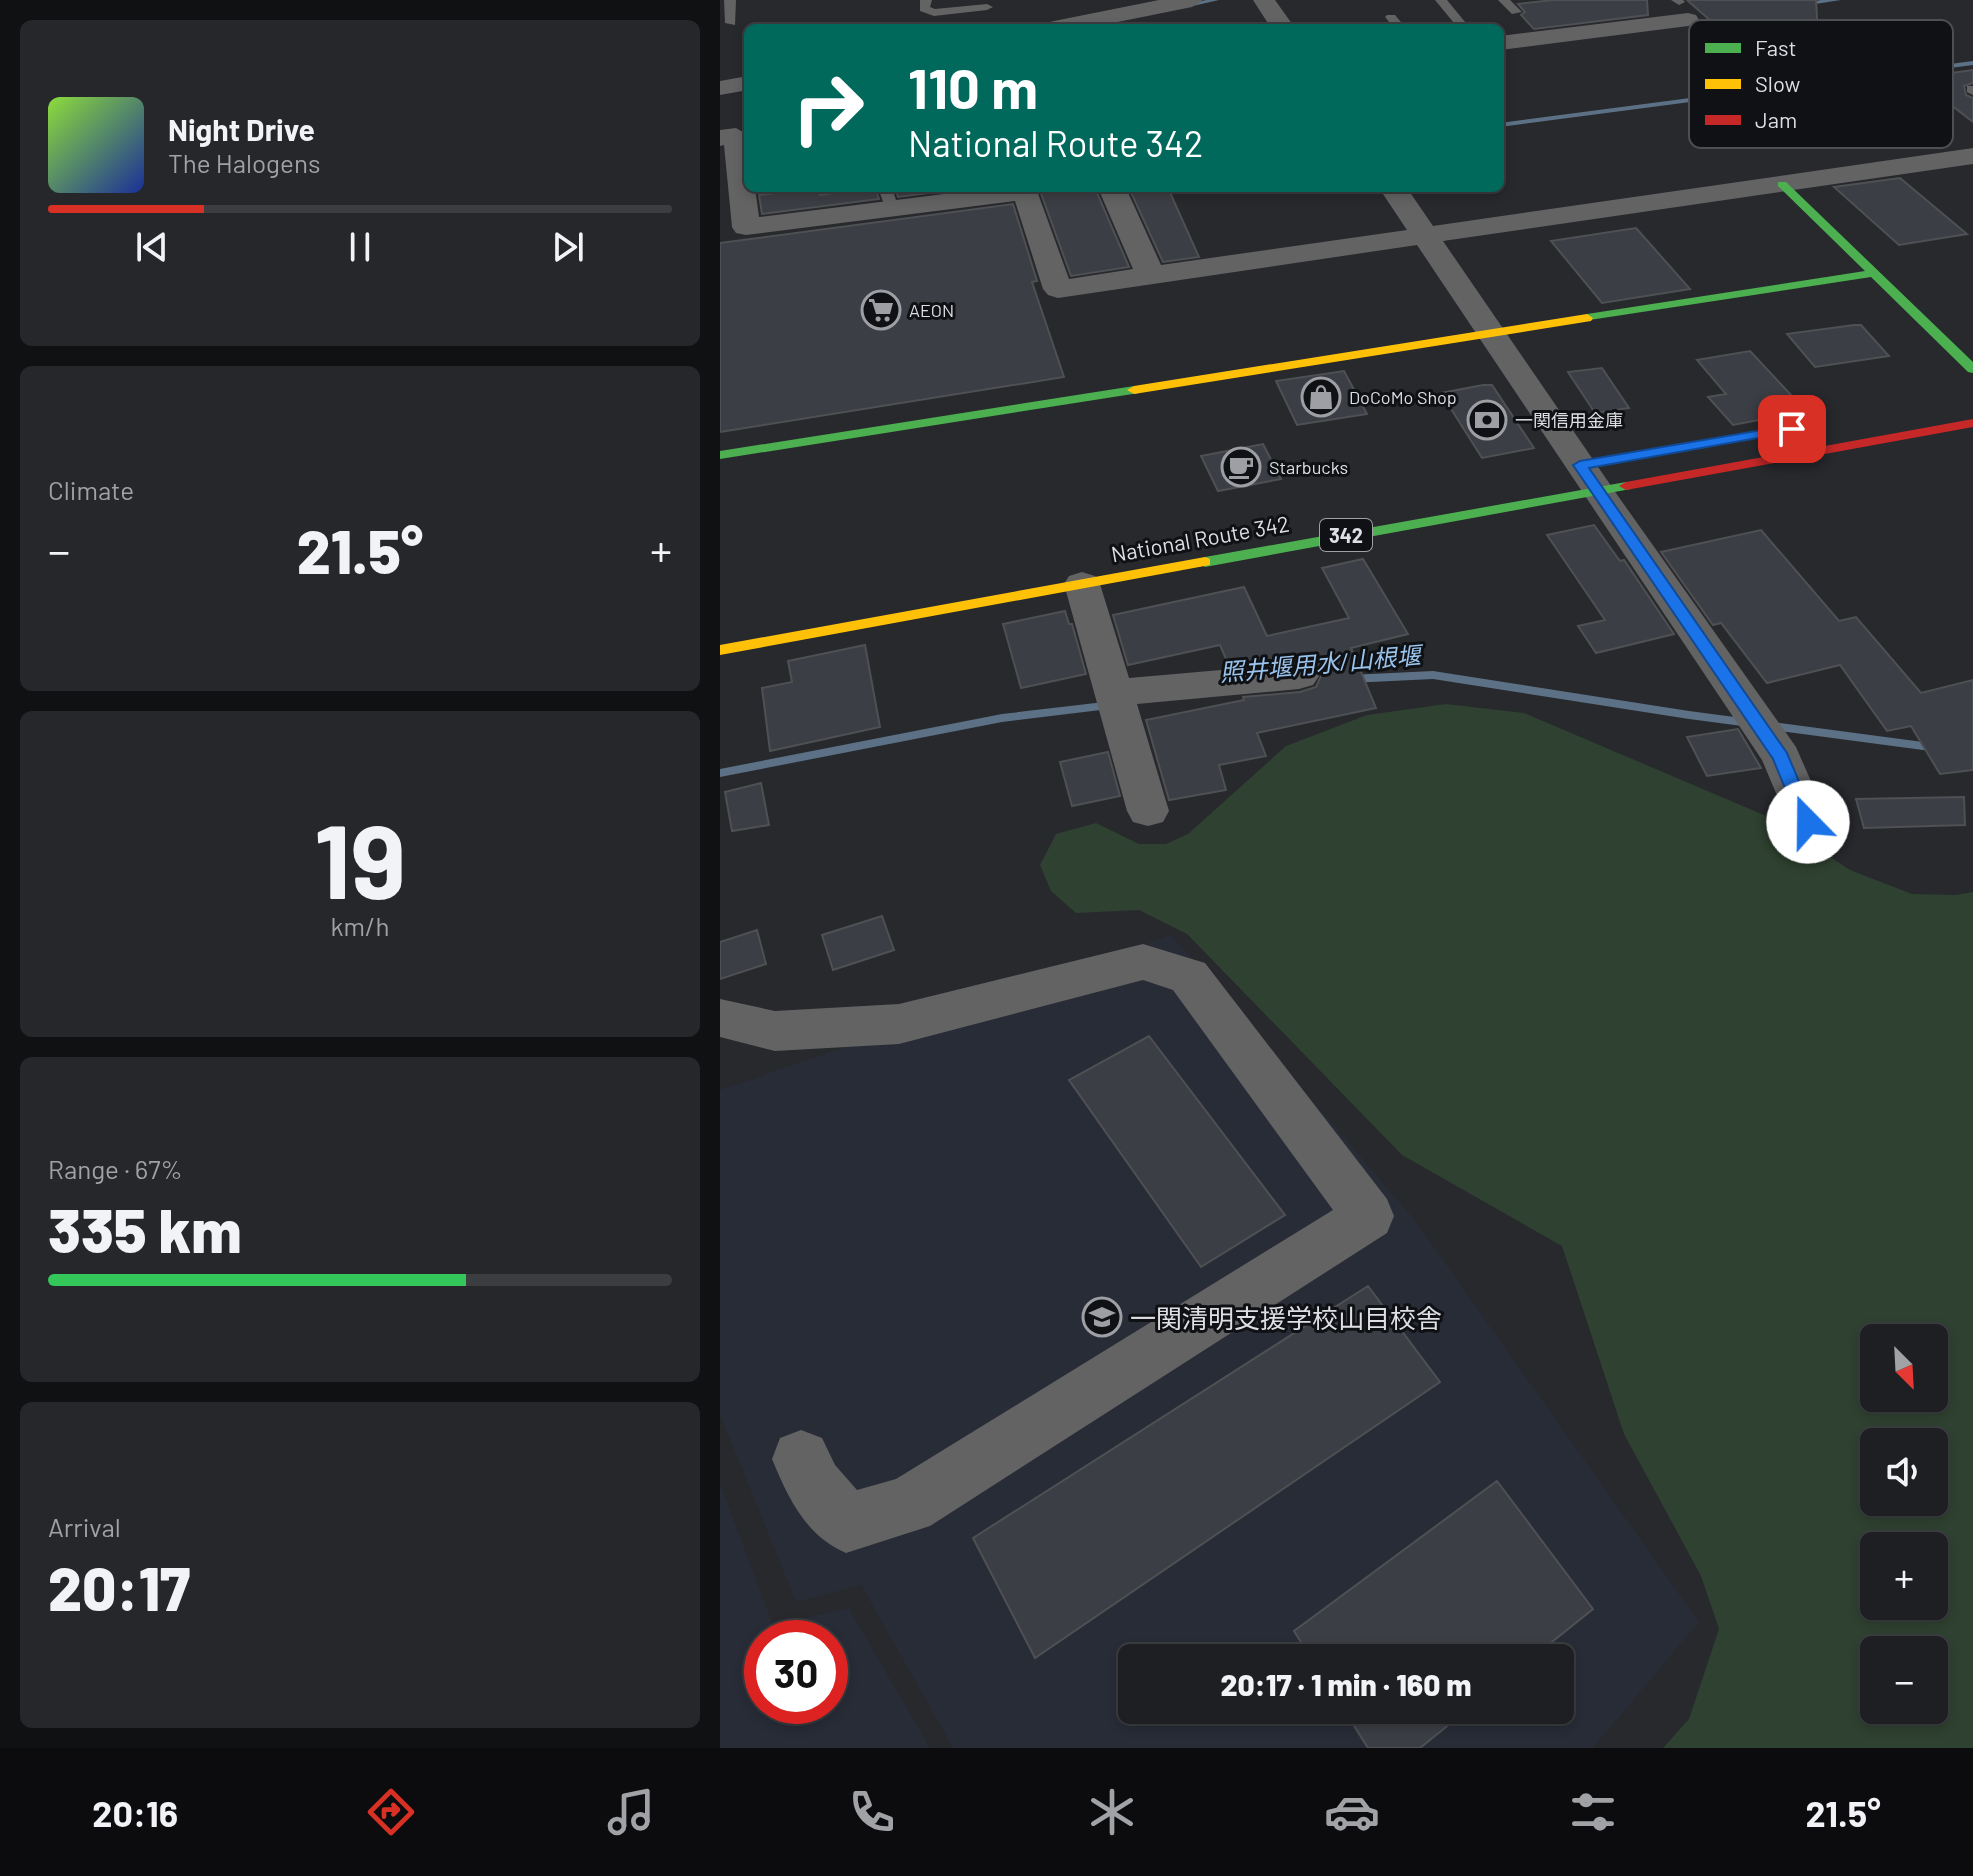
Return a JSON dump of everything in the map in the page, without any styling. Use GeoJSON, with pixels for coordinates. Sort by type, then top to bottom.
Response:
{"type":"FeatureCollection","features":[{"type":"Feature","properties":{"kind":"main road"},"geometry":{"type":"LineString","coordinates":[[1782,184],[1973,369]]}},
{"type":"Feature","properties":{"kind":"main road"},"geometry":{"type":"LineString","coordinates":[[720,455],[1872,273]]}},
{"type":"Feature","properties":{"kind":"main road","name":"National Route 342"},"geometry":{"type":"LineString","coordinates":[[720,650],[1082,584],[1584,471],[1973,423]]}},
{"type":"Feature","properties":{"kind":"street"},"geometry":{"type":"LineString","coordinates":[[1074,24],[1192,0]]}},
{"type":"Feature","properties":{"kind":"street"},"geometry":{"type":"LineString","coordinates":[[1264,0],[1280,24]]}},
{"type":"Feature","properties":{"kind":"street"},"geometry":{"type":"LineString","coordinates":[[1504,43],[1596,32],[1681,7]]}},
{"type":"Feature","properties":{"kind":"street"},"geometry":{"type":"LineString","coordinates":[[1575,11],[1596,32]]}},
{"type":"Feature","properties":{"kind":"street"},"geometry":{"type":"LineString","coordinates":[[720,88],[744,84]]}},
{"type":"Feature","properties":{"kind":"street"},"geometry":{"type":"LineString","coordinates":[[735,136],[746,227],[888,198],[1025,192],[1058,289],[1973,156]]}},
{"type":"Feature","properties":{"kind":"street"},"geometry":{"type":"LineString","coordinates":[[1114,192],[1151,276]]}},
{"type":"Feature","properties":{"kind":"street"},"geometry":{"type":"LineString","coordinates":[[1396,192],[1781,757],[1808,822]]}},
{"type":"Feature","properties":{"kind":"street"},"geometry":{"type":"LineString","coordinates":[[1082,584],[1148,811]]}},
{"type":"Feature","properties":{"kind":"street"},"geometry":{"type":"LineString","coordinates":[[1114,693],[1299,676]]}},
{"type":"Feature","properties":{"kind":"street"},"geometry":{"type":"LineString","coordinates":[[720,1018],[775,1031],[899,1024],[1143,962],[1189,976],[1368,1216],[909,1505],[846,1523],[814,1486],[801,1459]]}},
{"type":"Feature","properties":{"kind":"lane"},"geometry":{"type":"LineString","coordinates":[[730,0],[731,23]]}},
{"type":"Feature","properties":{"kind":"lane"},"geometry":{"type":"LineString","coordinates":[[926,0],[924,9],[934,13],[987,7]]}},
{"type":"Feature","properties":{"kind":"lane"},"geometry":{"type":"LineString","coordinates":[[1441,0],[1461,24]]}},
{"type":"Feature","properties":{"kind":"lane"},"geometry":{"type":"LineString","coordinates":[[1504,0],[1516,12]]}},
{"type":"Feature","properties":{"kind":"lane"},"geometry":{"type":"LineString","coordinates":[[1391,17],[1397,24]]}},
{"type":"Feature","properties":{"kind":"shaded area","name":"一関清明支援学校山目校舎"},"geometry":{"type":"Polygon","coordinates":[[[1171,935],[1414,1219],[1699,1622],[1593,1748],[953,1748],[861,1585],[796,1602],[720,1415],[720,1090],[1171,935]]]}},
{"type":"Feature","properties":{"kind":"shaded area"},"geometry":{"type":"Polygon","coordinates":[[[720,1483],[771,1620],[744,1620],[744,1724],[848,1724],[848,1620],[795,1620],[849,1608],[930,1748],[720,1748],[720,1483]]]}},
{"type":"Feature","properties":{"kind":"green space"},"geometry":{"type":"Polygon","coordinates":[[[1446,704],[1524,713],[1771,818],[1850,870],[1912,894],[1956,895],[1973,892],[1973,1748],[1663,1748],[1689,1719],[1719,1629],[1701,1576],[1624,1434],[1562,1246],[1402,1155],[1187,934],[1139,910],[1076,913],[1051,891],[1040,865],[1056,834],[1096,823],[1139,844],[1166,844],[1188,834],[1286,746],[1367,715],[1446,704]]]}},
{"type":"Feature","properties":{"kind":"building"},"geometry":{"type":"Polygon","coordinates":[[[1553,0],[1647,0],[1648,15],[1534,29],[1521,15],[1525,12],[1518,4],[1553,0]]]}},
{"type":"Feature","properties":{"kind":"building"},"geometry":{"type":"Polygon","coordinates":[[[1687,0],[1816,0],[1817,20],[1710,20],[1687,0]]]}},
{"type":"Feature","properties":{"kind":"building"},"geometry":{"type":"Polygon","coordinates":[[[1973,70],[1973,83],[1964,86],[1966,95],[1973,98],[1973,122],[1953,107],[1953,73],[1973,70]]]}},
{"type":"Feature","properties":{"kind":"building"},"geometry":{"type":"Polygon","coordinates":[[[1900,178],[1967,234],[1899,245],[1834,187],[1900,178]]]}},
{"type":"Feature","properties":{"kind":"building"},"geometry":{"type":"Polygon","coordinates":[[[876,192],[879,199],[762,214],[759,195],[876,192]]]}},
{"type":"Feature","properties":{"kind":"building"},"geometry":{"type":"Polygon","coordinates":[[[896,192],[937,192],[898,197],[896,192]]]}},
{"type":"Feature","properties":{"kind":"building"},"geometry":{"type":"Polygon","coordinates":[[[1040,192],[1097,192],[1129,267],[1071,276],[1040,192]]]}},
{"type":"Feature","properties":{"kind":"building"},"geometry":{"type":"Polygon","coordinates":[[[1131,192],[1170,192],[1199,257],[1163,262],[1131,192]]]}},
{"type":"Feature","properties":{"kind":"building","name":"AEON"},"geometry":{"type":"Polygon","coordinates":[[[1013,204],[1037,281],[1032,282],[1064,377],[720,432],[720,243],[1013,204]]]}},
{"type":"Feature","properties":{"kind":"building"},"geometry":{"type":"Polygon","coordinates":[[[1636,228],[1690,289],[1602,303],[1551,241],[1636,228]]]}},
{"type":"Feature","properties":{"kind":"building"},"geometry":{"type":"Polygon","coordinates":[[[1861,325],[1889,356],[1815,367],[1787,334],[1861,325]]]}},
{"type":"Feature","properties":{"kind":"building"},"geometry":{"type":"Polygon","coordinates":[[[1750,351],[1806,411],[1733,425],[1708,397],[1726,394],[1697,360],[1750,351]]]}},
{"type":"Feature","properties":{"kind":"building"},"geometry":{"type":"Polygon","coordinates":[[[1602,368],[1629,408],[1595,413],[1568,372],[1602,368]]]}},
{"type":"Feature","properties":{"kind":"building","name":"DoCoMo Shop"},"geometry":{"type":"Polygon","coordinates":[[[1344,371],[1367,414],[1297,425],[1276,381],[1344,371]]]}},
{"type":"Feature","properties":{"kind":"building","name":"一関信用金庫"},"geometry":{"type":"Polygon","coordinates":[[[1492,385],[1534,448],[1482,458],[1441,393],[1492,385]]]}},
{"type":"Feature","properties":{"kind":"building","name":"Starbucks"},"geometry":{"type":"Polygon","coordinates":[[[1263,444],[1281,479],[1218,491],[1201,456],[1263,444]]]}},
{"type":"Feature","properties":{"kind":"building"},"geometry":{"type":"Polygon","coordinates":[[[1594,525],[1620,561],[1624,560],[1674,634],[1596,653],[1578,626],[1605,620],[1547,535],[1594,525]]]}},
{"type":"Feature","properties":{"kind":"building"},"geometry":{"type":"Polygon","coordinates":[[[1761,530],[1839,621],[1856,617],[1921,693],[1973,680],[1973,770],[1940,774],[1911,726],[1887,731],[1840,665],[1767,683],[1721,623],[1713,625],[1661,552],[1761,530]]]}},
{"type":"Feature","properties":{"kind":"building"},"geometry":{"type":"Polygon","coordinates":[[[1363,559],[1408,634],[1351,648],[1376,708],[1257,733],[1266,756],[1219,765],[1226,790],[1169,800],[1146,720],[1244,700],[1243,697],[1300,692],[1316,687],[1322,674],[1314,664],[1299,660],[1229,666],[1220,645],[1128,665],[1113,615],[1244,587],[1267,636],[1349,618],[1322,568],[1363,559]]]}},
{"type":"Feature","properties":{"kind":"building"},"geometry":{"type":"Polygon","coordinates":[[[1065,611],[1069,624],[1072,624],[1086,674],[1021,688],[1003,624],[1065,611]]]}},
{"type":"Feature","properties":{"kind":"building"},"geometry":{"type":"Polygon","coordinates":[[[865,645],[880,727],[770,751],[762,688],[792,682],[788,661],[865,645]]]}},
{"type":"Feature","properties":{"kind":"building"},"geometry":{"type":"Polygon","coordinates":[[[1738,729],[1761,768],[1707,776],[1687,737],[1738,729]]]}},
{"type":"Feature","properties":{"kind":"building"},"geometry":{"type":"Polygon","coordinates":[[[1108,752],[1120,796],[1072,806],[1060,762],[1108,752]]]}},
{"type":"Feature","properties":{"kind":"building"},"geometry":{"type":"Polygon","coordinates":[[[761,783],[769,825],[732,831],[725,792],[761,783]]]}},
{"type":"Feature","properties":{"kind":"building"},"geometry":{"type":"Polygon","coordinates":[[[1964,797],[1965,825],[1864,828],[1856,799],[1964,797]]]}},
{"type":"Feature","properties":{"kind":"building"},"geometry":{"type":"Polygon","coordinates":[[[882,916],[894,950],[833,970],[822,935],[882,916]]]}},
{"type":"Feature","properties":{"kind":"building"},"geometry":{"type":"Polygon","coordinates":[[[757,930],[766,964],[720,979],[720,942],[757,930]]]}},
{"type":"Feature","properties":{"kind":"building"},"geometry":{"type":"Polygon","coordinates":[[[1149,1036],[1285,1215],[1201,1267],[1069,1080],[1149,1036]]]}},
{"type":"Feature","properties":{"kind":"building"},"geometry":{"type":"Polygon","coordinates":[[[1368,1286],[1440,1382],[1035,1658],[973,1538],[1368,1286]]]}},
{"type":"Feature","properties":{"kind":"building"},"geometry":{"type":"Polygon","coordinates":[[[1497,1481],[1593,1609],[1549,1644],[1302,1644],[1294,1631],[1497,1481]]]}},
{"type":"Feature","properties":{"kind":"building"},"geometry":{"type":"Polygon","coordinates":[[[1353,1724],[1450,1724],[1420,1748],[1368,1748],[1353,1724]]]}},
{"type":"Feature","properties":{"kind":"waterway"},"geometry":{"type":"LineString","coordinates":[[1184,6],[1216,0]]}},
{"type":"Feature","properties":{"kind":"waterway"},"geometry":{"type":"LineString","coordinates":[[1802,4],[1838,0]]}},
{"type":"Feature","properties":{"kind":"waterway"},"geometry":{"type":"LineString","coordinates":[[1953,66],[1973,63]]}},
{"type":"Feature","properties":{"kind":"waterway"},"geometry":{"type":"LineString","coordinates":[[1504,124],[1689,100]]}},
{"type":"Feature","properties":{"kind":"waterway","name":"照井堰用水/山根堰"},"geometry":{"type":"LineString","coordinates":[[1350,679],[1433,675],[1689,715],[1938,748]]}},
{"type":"Feature","properties":{"kind":"waterway","name":"照井堰用水/山根堰"},"geometry":{"type":"LineString","coordinates":[[720,773],[1002,718],[1113,705]]}},
{"type":"Feature","properties":{"kind":"traffic: fast"},"geometry":{"type":"LineString","coordinates":[[1782,184],[1973,369]]}},
{"type":"Feature","properties":{"kind":"traffic: fast"},"geometry":{"type":"LineString","coordinates":[[1587,318],[1872,273]]}},
{"type":"Feature","properties":{"kind":"traffic: fast"},"geometry":{"type":"LineString","coordinates":[[720,455],[1134,390]]}},
{"type":"Feature","properties":{"kind":"traffic: fast"},"geometry":{"type":"LineString","coordinates":[[1205,562],[1626,486]]}},
{"type":"Feature","properties":{"kind":"traffic: slow"},"geometry":{"type":"LineString","coordinates":[[1134,390],[1587,318]]}},
{"type":"Feature","properties":{"kind":"traffic: slow"},"geometry":{"type":"LineString","coordinates":[[720,650],[1205,562]]}},
{"type":"Feature","properties":{"kind":"traffic: jam"},"geometry":{"type":"LineString","coordinates":[[1626,486],[1973,423]]}},
{"type":"Feature","properties":{"kind":"place","name":"AEON"},"geometry":{"type":"Point","coordinates":[881,310]}},
{"type":"Feature","properties":{"kind":"place","name":"DoCoMo Shop"},"geometry":{"type":"Point","coordinates":[1321,397]}},
{"type":"Feature","properties":{"kind":"place","name":"一関信用金庫"},"geometry":{"type":"Point","coordinates":[1487,420]}},
{"type":"Feature","properties":{"kind":"place","name":"Starbucks"},"geometry":{"type":"Point","coordinates":[1241,467]}},
{"type":"Feature","properties":{"kind":"place","name":"一関清明支援学校山目校舎"},"geometry":{"type":"Point","coordinates":[1102,1317]}},
{"type":"Feature","properties":{"kind":"route"},"geometry":{"type":"LineString","coordinates":[[1792,429],[1580,465],[1781,757],[1808,822]]}}]}
